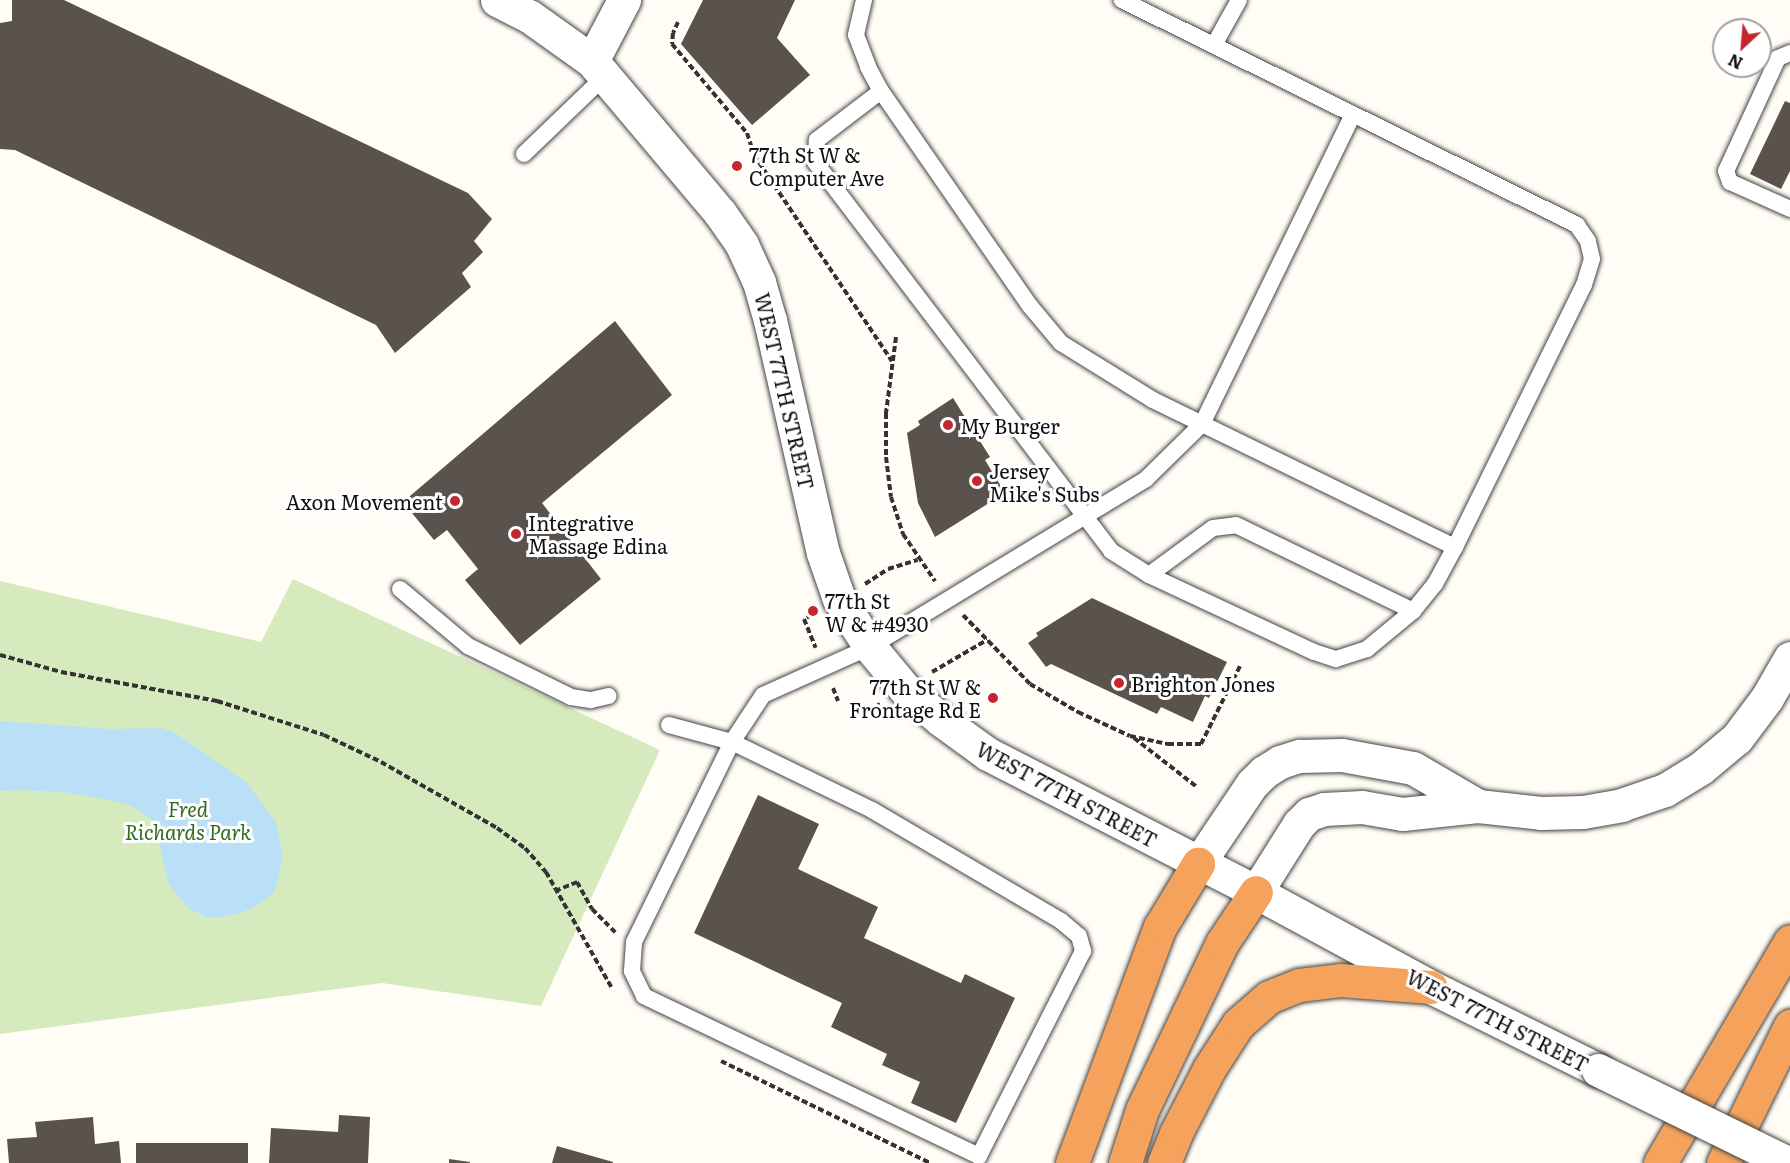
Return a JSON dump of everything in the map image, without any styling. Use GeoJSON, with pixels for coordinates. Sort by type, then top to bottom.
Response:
{"type":"FeatureCollection","features":[{"type":"Feature","properties":{"kind":"highway"},"geometry":{"type":"LineString","coordinates":[[1072,1163],[1082,1130],[1160,927],[1198,864]]}},
{"type":"Feature","properties":{"kind":"highway"},"geometry":{"type":"LineString","coordinates":[[1125,1163],[1142,1110],[1222,943],[1256,892]]}},
{"type":"Feature","properties":{"kind":"highway"},"geometry":{"type":"LineString","coordinates":[[1660,1163],[1790,941]]}},
{"type":"Feature","properties":{"kind":"highway"},"geometry":{"type":"LineString","coordinates":[[1164,1163],[1176,1133],[1209,1069],[1238,1024],[1269,997],[1299,985],[1340,980],[1431,987]]}},
{"type":"Feature","properties":{"kind":"highway"},"geometry":{"type":"LineString","coordinates":[[1723,1163],[1790,1026]]}},
{"type":"Feature","properties":{"kind":"street","name":"WEST 77TH STREET"},"geometry":{"type":"LineString","coordinates":[[496,0],[529,16],[599,68],[720,213],[742,245],[755,272],[770,320],[823,553],[839,599],[870,647],[904,688],[941,720],[988,754],[1256,892],[1431,987],[1788,1163]]}},
{"type":"Feature","properties":{"kind":"street"},"geometry":{"type":"LineString","coordinates":[[599,68],[624,0]]}},
{"type":"Feature","properties":{"kind":"street"},"geometry":{"type":"LineString","coordinates":[[1256,892],[1287,840],[1309,814],[1340,806],[1402,814],[1478,806],[1541,813],[1582,812],[1621,806],[1665,790],[1701,768],[1737,738],[1767,698],[1790,658]]}},
{"type":"Feature","properties":{"kind":"street"},"geometry":{"type":"LineString","coordinates":[[1198,864],[1252,783],[1280,762],[1299,756],[1342,754],[1413,768],[1478,806]]}},
{"type":"Feature","properties":{"kind":"lane"},"geometry":{"type":"LineString","coordinates":[[864,0],[856,35],[868,67],[881,91],[1030,306],[1061,343],[1154,400],[1455,547]]}},
{"type":"Feature","properties":{"kind":"lane"},"geometry":{"type":"LineString","coordinates":[[881,91],[817,140],[815,162],[1112,551],[1149,575],[1314,652],[1336,659],[1368,649],[1413,611],[1435,584],[1455,547],[1584,285],[1592,259],[1588,241],[1577,225],[1122,0]]}},
{"type":"Feature","properties":{"kind":"lane"},"geometry":{"type":"LineString","coordinates":[[1214,45],[1239,0]]}},
{"type":"Feature","properties":{"kind":"lane"},"geometry":{"type":"LineString","coordinates":[[1790,53],[1778,58],[1726,171],[1730,182],[1790,209]]}},
{"type":"Feature","properties":{"kind":"lane"},"geometry":{"type":"LineString","coordinates":[[524,153],[599,68]]}},
{"type":"Feature","properties":{"kind":"lane"},"geometry":{"type":"LineString","coordinates":[[669,724],[732,742],[872,810],[1060,921],[1079,936],[1083,951],[979,1156],[644,996],[632,971],[634,942],[732,742],[763,695],[870,647],[1085,518],[1146,478],[1202,424],[1353,115]]}},
{"type":"Feature","properties":{"kind":"lane"},"geometry":{"type":"LineString","coordinates":[[1149,575],[1213,528],[1236,525],[1413,611]]}},
{"type":"Feature","properties":{"kind":"lane"},"geometry":{"type":"LineString","coordinates":[[400,589],[468,646],[571,697],[591,700],[609,696]]}},
{"type":"Feature","properties":{"kind":"path"},"geometry":{"type":"LineString","coordinates":[[678,22],[673,33],[672,44],[747,133],[754,155],[892,362]]}},
{"type":"Feature","properties":{"kind":"path"},"geometry":{"type":"LineString","coordinates":[[896,337],[886,413],[886,457],[891,497],[903,534],[948,600],[1030,684],[1078,712],[1148,747],[1197,788]]}},
{"type":"Feature","properties":{"kind":"path"},"geometry":{"type":"LineString","coordinates":[[0,656],[60,672],[217,701],[331,738],[407,777],[510,837],[536,859],[617,995]]}},
{"type":"Feature","properties":{"kind":"path"},"geometry":{"type":"LineString","coordinates":[[1130,736],[1168,744],[1201,744],[1240,666]]}},
{"type":"Feature","properties":{"kind":"path"},"geometry":{"type":"LineString","coordinates":[[555,891],[578,882],[592,909],[615,932],[634,942]]}},
{"type":"Feature","properties":{"kind":"path"},"geometry":{"type":"LineString","coordinates":[[716,1059],[930,1163]]}},
{"type":"Feature","properties":{"kind":"green space","name":"Fred Richards Park"},"geometry":{"type":"Polygon","coordinates":[[[293,579],[660,750],[541,1006],[382,983],[0,1034],[0,581],[261,642],[293,579]]]}},
{"type":"Feature","properties":{"kind":"water"},"geometry":{"type":"Polygon","coordinates":[[[0,721],[109,729],[161,728],[174,732],[247,783],[276,822],[282,854],[280,874],[274,892],[260,904],[241,913],[217,918],[207,917],[189,909],[169,885],[161,854],[159,834],[152,820],[134,807],[115,801],[63,792],[0,791],[0,721]]]}},
{"type":"Feature","properties":{"kind":"building"},"geometry":{"type":"Polygon","coordinates":[[[12,0],[64,0],[468,193],[492,219],[474,241],[483,252],[462,273],[471,287],[395,353],[376,325],[15,150],[0,149],[0,23],[12,21],[12,0]]]}},
{"type":"Feature","properties":{"kind":"building"},"geometry":{"type":"Polygon","coordinates":[[[703,0],[795,0],[777,38],[810,75],[752,125],[681,44],[703,0]]]}},
{"type":"Feature","properties":{"kind":"building"},"geometry":{"type":"Polygon","coordinates":[[[1785,101],[1790,103],[1790,171],[1781,189],[1750,174],[1785,101]]]}},
{"type":"Feature","properties":{"kind":"building"},"geometry":{"type":"Polygon","coordinates":[[[615,321],[672,395],[542,503],[601,579],[520,645],[465,580],[478,569],[447,530],[434,540],[403,502],[615,321]]]}},
{"type":"Feature","properties":{"kind":"building"},"geometry":{"type":"Polygon","coordinates":[[[953,398],[990,457],[985,460],[1005,493],[935,537],[918,503],[907,433],[920,425],[918,421],[953,398]]]}},
{"type":"Feature","properties":{"kind":"building"},"geometry":{"type":"Polygon","coordinates":[[[1092,598],[1227,662],[1209,698],[1205,696],[1193,722],[1161,707],[1157,714],[1051,664],[1046,667],[1028,643],[1038,636],[1036,633],[1092,598]]]}},
{"type":"Feature","properties":{"kind":"building"},"geometry":{"type":"Polygon","coordinates":[[[758,795],[819,824],[798,869],[878,907],[864,938],[961,983],[965,974],[1015,998],[956,1123],[911,1103],[920,1082],[882,1065],[887,1054],[831,1027],[842,1003],[694,933],[758,795]]]}},
{"type":"Feature","properties":{"kind":"building"},"geometry":{"type":"Polygon","coordinates":[[[339,1115],[370,1117],[368,1163],[269,1163],[271,1128],[338,1132],[339,1115]]]}},
{"type":"Feature","properties":{"kind":"building"},"geometry":{"type":"Polygon","coordinates":[[[93,1117],[95,1144],[119,1141],[121,1163],[9,1163],[7,1139],[37,1137],[35,1122],[93,1117]]]}},
{"type":"Feature","properties":{"kind":"building"},"geometry":{"type":"Polygon","coordinates":[[[136,1143],[248,1143],[248,1163],[136,1163],[136,1143]]]}},
{"type":"Feature","properties":{"kind":"building"},"geometry":{"type":"Polygon","coordinates":[[[557,1146],[613,1162],[613,1163],[552,1163],[557,1146]]]}},
{"type":"Feature","properties":{"kind":"building"},"geometry":{"type":"Polygon","coordinates":[[[449,1159],[470,1162],[470,1163],[449,1163],[449,1159]]]}},
{"type":"Feature","properties":{"kind":"place","name":"77th St W & Computer Ave"},"geometry":{"type":"Point","coordinates":[737,166]}},
{"type":"Feature","properties":{"kind":"place","name":"My Burger"},"geometry":{"type":"Point","coordinates":[948,425]}},
{"type":"Feature","properties":{"kind":"place","name":"Jersey Mike's Subs"},"geometry":{"type":"Point","coordinates":[977,481]}},
{"type":"Feature","properties":{"kind":"place","name":"Axon Movement"},"geometry":{"type":"Point","coordinates":[455,501]}},
{"type":"Feature","properties":{"kind":"place","name":"Integrative Massage Edina"},"geometry":{"type":"Point","coordinates":[516,534]}},
{"type":"Feature","properties":{"kind":"place","name":"77th St W & #4930"},"geometry":{"type":"Point","coordinates":[813,611]}},
{"type":"Feature","properties":{"kind":"place","name":"Brighton Jones"},"geometry":{"type":"Point","coordinates":[1119,683]}},
{"type":"Feature","properties":{"kind":"place","name":"77th St W & Frontage Rd E"},"geometry":{"type":"Point","coordinates":[993,698]}}]}
